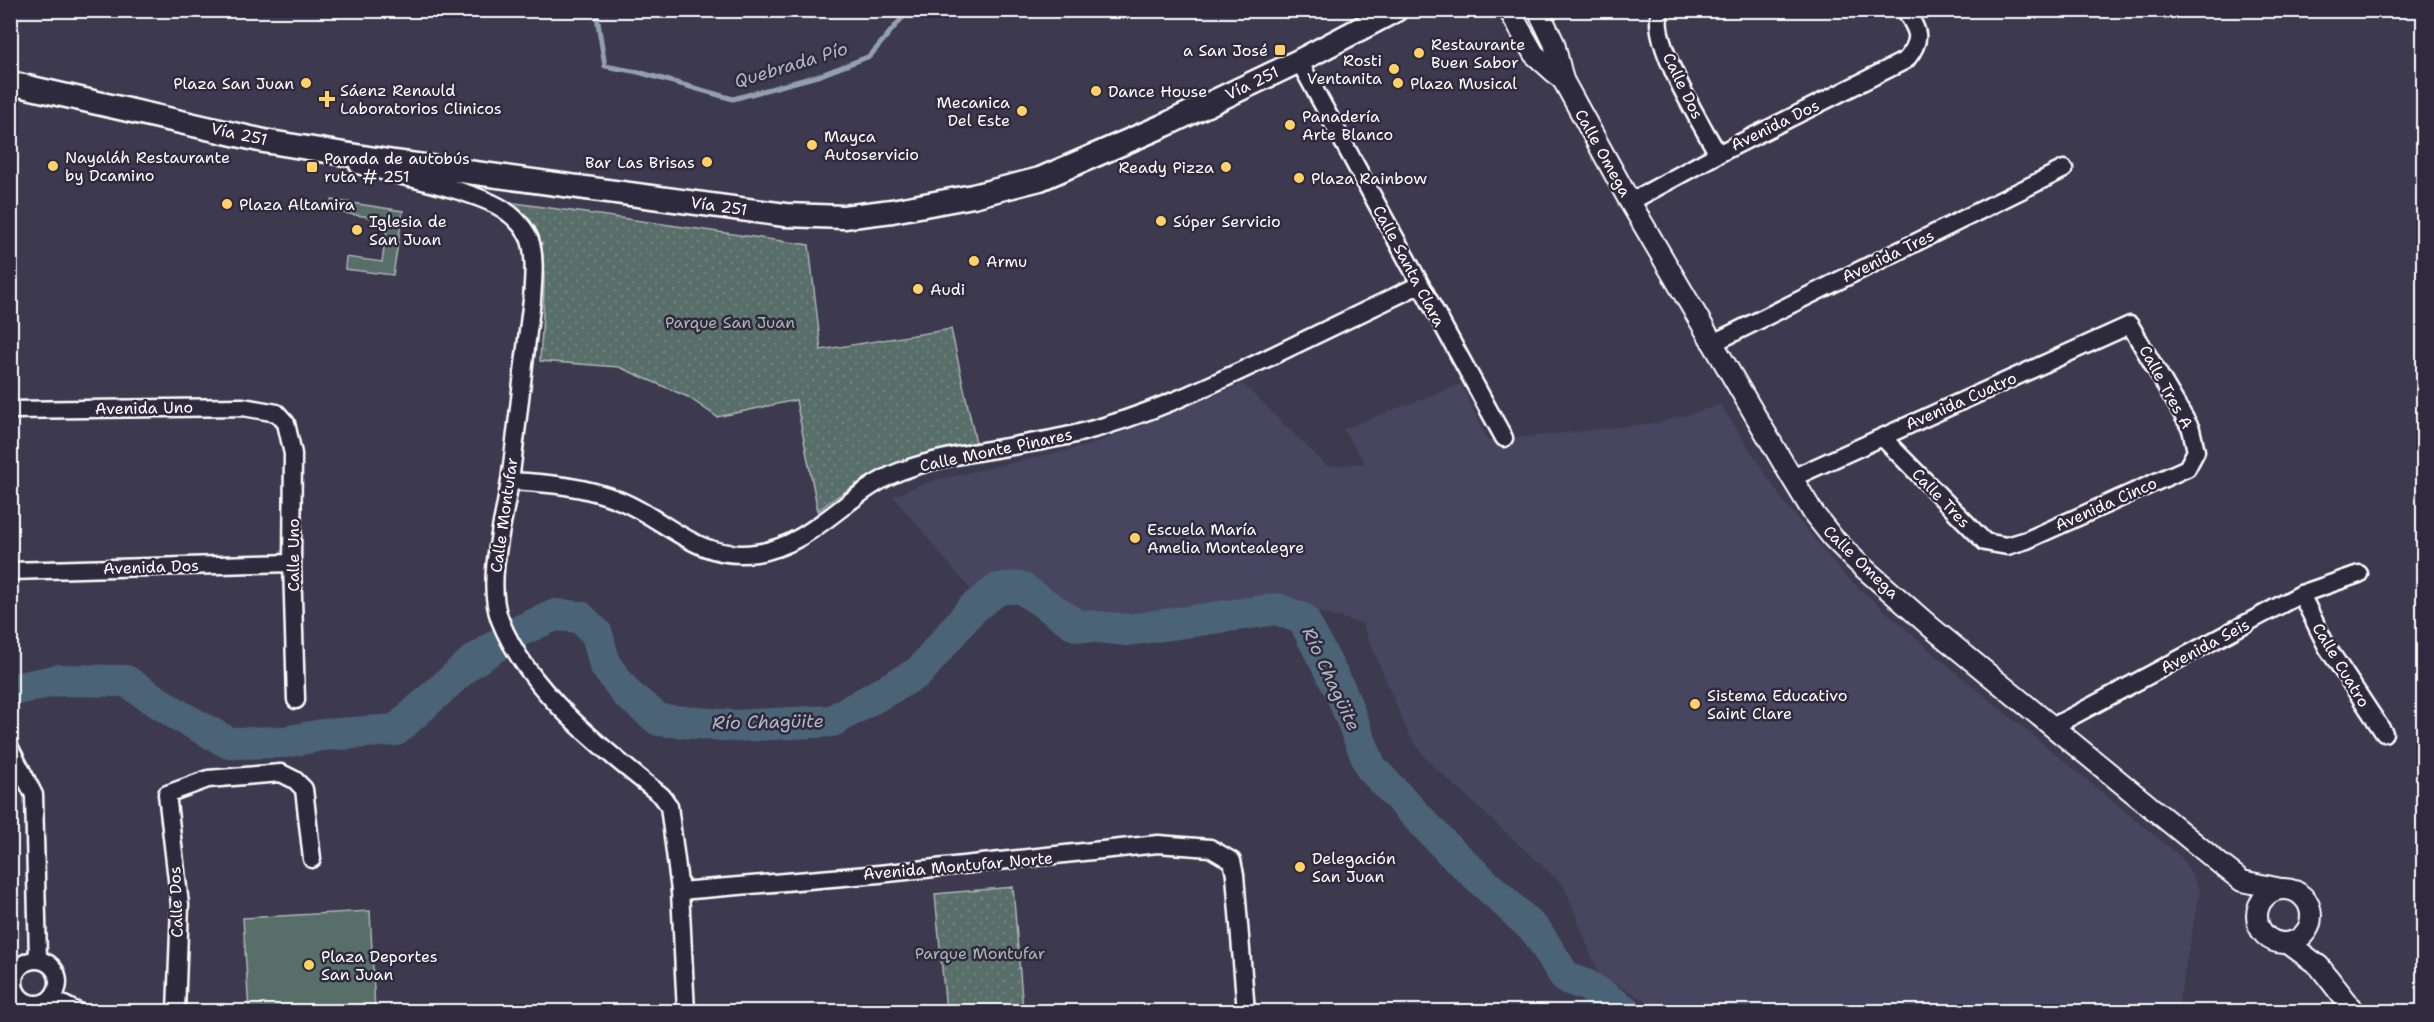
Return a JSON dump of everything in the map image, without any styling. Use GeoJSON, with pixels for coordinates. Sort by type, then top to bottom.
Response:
{"type":"FeatureCollection","features":[{"type":"Feature","properties":{"kind":"main road","name":"Vía 251"},"geometry":{"type":"LineString","coordinates":[[10,84],[264,141],[394,162],[785,215],[844,217],[973,196],[1040,179],[1165,125],[1299,61],[1396,10]]}},
{"type":"Feature","properties":{"kind":"street","name":"Calle Omega"},"geometry":{"type":"LineString","coordinates":[[1509,10],[1534,54],[1563,80]]}},
{"type":"Feature","properties":{"kind":"street","name":"Calle Omega"},"geometry":{"type":"LineString","coordinates":[[1538,10],[1554,43],[1563,80],[1630,202],[1792,478],[1814,514],[1833,538],[1932,628],[2242,881],[2258,911]]}},
{"type":"Feature","properties":{"kind":"street","name":"Avenida Dos"},"geometry":{"type":"LineString","coordinates":[[1630,202],[1718,154],[1906,60],[1917,47],[1918,36],[1905,10]]}},
{"type":"Feature","properties":{"kind":"street","name":"Calle Dos"},"geometry":{"type":"LineString","coordinates":[[1659,13],[1658,32],[1678,84],[1718,154]]}},
{"type":"Feature","properties":{"kind":"street","name":"Calle Santa Clara"},"geometry":{"type":"LineString","coordinates":[[1299,61],[1504,438]]}},
{"type":"Feature","properties":{"kind":"street","name":"Calle Montufar"},"geometry":{"type":"LineString","coordinates":[[264,141],[474,196],[506,211],[521,225],[530,239],[534,278],[510,481],[495,577],[495,600],[499,619],[511,644],[534,676],[591,740],[662,796],[672,816],[680,891],[686,1011]]}},
{"type":"Feature","properties":{"kind":"street","name":"Avenida Tres"},"geometry":{"type":"LineString","coordinates":[[1713,343],[2064,169]]}},
{"type":"Feature","properties":{"kind":"street","name":"Calle Monte Pinares"},"geometry":{"type":"LineString","coordinates":[[510,481],[548,483],[600,494],[621,501],[686,540],[708,550],[756,553],[784,545],[807,534],[872,485],[897,473],[939,460],[1079,433],[1175,402],[1419,285]]}},
{"type":"Feature","properties":{"kind":"street","name":"Avenida Cuatro"},"geometry":{"type":"LineString","coordinates":[[1792,478],[2130,325]]}},
{"type":"Feature","properties":{"kind":"street","name":"Calle Tres A"},"geometry":{"type":"LineString","coordinates":[[2130,325],[2191,429],[2196,451]]}},
{"type":"Feature","properties":{"kind":"street","name":"Avenida Uno"},"geometry":{"type":"LineString","coordinates":[[10,410],[243,407],[277,413]]}},
{"type":"Feature","properties":{"kind":"street","name":"Calle Uno"},"geometry":{"type":"LineString","coordinates":[[277,413],[286,423],[293,454],[292,563],[296,700]]}},
{"type":"Feature","properties":{"kind":"street","name":"Calle Tres"},"geometry":{"type":"LineString","coordinates":[[1882,437],[1985,542],[2007,546]]}},
{"type":"Feature","properties":{"kind":"street","name":"Avenida Cinco"},"geometry":{"type":"LineString","coordinates":[[2007,546],[2027,540],[2187,468],[2196,451]]}},
{"type":"Feature","properties":{"kind":"street","name":"Avenida Dos"},"geometry":{"type":"LineString","coordinates":[[10,571],[292,563]]}},
{"type":"Feature","properties":{"kind":"street","name":"Avenida Seis"},"geometry":{"type":"LineString","coordinates":[[2054,726],[2301,594],[2359,574]]}},
{"type":"Feature","properties":{"kind":"street","name":"Calle Cuatro"},"geometry":{"type":"LineString","coordinates":[[2301,594],[2327,647],[2384,733]]}},
{"type":"Feature","properties":{"kind":"street"},"geometry":{"type":"LineString","coordinates":[[10,748],[34,795],[38,959]]}},
{"type":"Feature","properties":{"kind":"street","name":"Calle Dos"},"geometry":{"type":"LineString","coordinates":[[176,1011],[180,905],[167,794],[208,779],[281,773],[295,780],[304,789],[312,859]]}},
{"type":"Feature","properties":{"kind":"street","name":"Avenida Montufar Norte"},"geometry":{"type":"LineString","coordinates":[[680,891],[879,874],[1158,844],[1210,848],[1232,861],[1236,884],[1246,1011]]}},
{"type":"Feature","properties":{"kind":"street","name":"Calle Omega"},"geometry":{"type":"LineString","coordinates":[[2242,881],[2281,889]]}},
{"type":"Feature","properties":{"kind":"street"},"geometry":{"type":"LineString","coordinates":[[2309,926],[2297,940],[2288,943],[2278,942],[2268,938],[2258,922],[2258,911],[2266,897],[2281,889],[2299,893],[2310,908],[2309,926],[2319,966]]}},
{"type":"Feature","properties":{"kind":"street"},"geometry":{"type":"LineString","coordinates":[[2288,943],[2319,966],[2355,1011]]}},
{"type":"Feature","properties":{"kind":"street"},"geometry":{"type":"LineString","coordinates":[[38,959],[50,964],[58,974],[59,987],[52,999],[35,1005],[27,1003],[15,990],[12,980],[17,969],[26,961],[38,959]]}},
{"type":"Feature","properties":{"kind":"street"},"geometry":{"type":"LineString","coordinates":[[52,999],[78,1011]]}},
{"type":"Feature","properties":{"kind":"shaded area","name":"Sistema Educativo Saint Clare"},"geometry":{"type":"Polygon","coordinates":[[[1243,384],[1327,466],[1365,463],[1343,429],[1461,384],[1488,441],[1657,423],[1721,405],[1783,501],[1845,576],[1959,675],[2182,858],[2200,890],[2177,1011],[1665,1011],[1599,975],[1564,886],[1426,759],[1408,733],[1362,623],[1258,598],[1143,617],[1080,614],[1021,580],[995,582],[974,594],[893,496],[928,482],[1090,445],[1243,384]]]}},
{"type":"Feature","properties":{"kind":"green space"},"geometry":{"type":"Polygon","coordinates":[[[332,200],[403,211],[393,275],[345,269],[346,257],[382,262],[388,220],[330,211],[332,200]]]}},
{"type":"Feature","properties":{"kind":"green space","name":"Parque San Juan"},"geometry":{"type":"Polygon","coordinates":[[[508,202],[809,245],[821,350],[951,329],[977,448],[893,468],[856,485],[818,511],[796,400],[717,417],[688,397],[619,367],[540,361],[544,270],[539,236],[525,215],[508,202]]]}},
{"type":"Feature","properties":{"kind":"green space","name":"Parque Montufar"},"geometry":{"type":"Polygon","coordinates":[[[1013,887],[1023,1011],[946,1011],[935,894],[1013,887]]]}},
{"type":"Feature","properties":{"kind":"green space","name":"Plaza Deportes San Juan"},"geometry":{"type":"Polygon","coordinates":[[[370,911],[375,1011],[249,1011],[243,918],[370,911]]]}},
{"type":"Feature","properties":{"kind":"waterway","name":"Quebrada Pío"},"geometry":{"type":"LineString","coordinates":[[596,10],[605,66],[638,72],[733,99],[821,75],[870,56],[902,18],[917,10]]}},
{"type":"Feature","properties":{"kind":"waterway","name":"Quebrada Pío"},"geometry":{"type":"LineString","coordinates":[[982,10],[997,15],[1022,10]]}},
{"type":"Feature","properties":{"kind":"waterway","name":"Río Chagüite"},"geometry":{"type":"LineString","coordinates":[[10,690],[59,680],[126,681],[178,715],[229,743],[284,742],[323,735],[396,730],[469,664],[517,632],[555,615],[580,617],[597,634],[605,665],[627,694],[659,720],[735,726],[832,721],[919,672],[972,609],[998,589],[1020,587],[1076,625],[1128,630],[1277,609],[1303,619],[1340,690],[1371,768],[1449,850],[1537,932],[1566,978],[1588,986],[1627,1012]]}},
{"type":"Feature","properties":{"kind":"place","name":"a San José"},"geometry":{"type":"Point","coordinates":[1280,50]}},
{"type":"Feature","properties":{"kind":"place","name":"Restaurante Buen Sabor"},"geometry":{"type":"Point","coordinates":[1419,53]}},
{"type":"Feature","properties":{"kind":"place","name":"Rosti Ventanita"},"geometry":{"type":"Point","coordinates":[1394,69]}},
{"type":"Feature","properties":{"kind":"place","name":"Plaza San Juan"},"geometry":{"type":"Point","coordinates":[306,83]}},
{"type":"Feature","properties":{"kind":"place","name":"Plaza Musical"},"geometry":{"type":"Point","coordinates":[1398,83]}},
{"type":"Feature","properties":{"kind":"place","name":"Dance House"},"geometry":{"type":"Point","coordinates":[1096,91]}},
{"type":"Feature","properties":{"kind":"place","name":"Sáenz Renauld Laboratorios Clinicos"},"geometry":{"type":"Point","coordinates":[327,99]}},
{"type":"Feature","properties":{"kind":"place","name":"Mecanica Del Este"},"geometry":{"type":"Point","coordinates":[1022,111]}},
{"type":"Feature","properties":{"kind":"place","name":"Panadería Arte Blanco"},"geometry":{"type":"Point","coordinates":[1290,125]}},
{"type":"Feature","properties":{"kind":"place","name":"Mayca Autoservicio"},"geometry":{"type":"Point","coordinates":[812,145]}},
{"type":"Feature","properties":{"kind":"place","name":"Bar Las Brisas"},"geometry":{"type":"Point","coordinates":[707,162]}},
{"type":"Feature","properties":{"kind":"place","name":"Nayaláh Restaurante by Dcamino"},"geometry":{"type":"Point","coordinates":[53,166]}},
{"type":"Feature","properties":{"kind":"place","name":"Parada de autobús ruta # 251"},"geometry":{"type":"Point","coordinates":[312,167]}},
{"type":"Feature","properties":{"kind":"place","name":"Ready Pizza"},"geometry":{"type":"Point","coordinates":[1226,167]}},
{"type":"Feature","properties":{"kind":"place","name":"Plaza Rainbow"},"geometry":{"type":"Point","coordinates":[1299,178]}},
{"type":"Feature","properties":{"kind":"place","name":"Plaza Altamira"},"geometry":{"type":"Point","coordinates":[227,204]}},
{"type":"Feature","properties":{"kind":"place","name":"Súper Servicio"},"geometry":{"type":"Point","coordinates":[1161,221]}},
{"type":"Feature","properties":{"kind":"place","name":"Iglesia de San Juan"},"geometry":{"type":"Point","coordinates":[357,230]}},
{"type":"Feature","properties":{"kind":"place","name":"Armu"},"geometry":{"type":"Point","coordinates":[974,261]}},
{"type":"Feature","properties":{"kind":"place","name":"Audi"},"geometry":{"type":"Point","coordinates":[918,289]}},
{"type":"Feature","properties":{"kind":"place","name":"Escuela María Amelia Montealegre"},"geometry":{"type":"Point","coordinates":[1135,538]}},
{"type":"Feature","properties":{"kind":"place","name":"Sistema Educativo Saint Clare"},"geometry":{"type":"Point","coordinates":[1695,704]}},
{"type":"Feature","properties":{"kind":"place","name":"Delegación San Juan"},"geometry":{"type":"Point","coordinates":[1300,867]}},
{"type":"Feature","properties":{"kind":"place","name":"Plaza Deportes San Juan"},"geometry":{"type":"Point","coordinates":[309,965]}}]}
